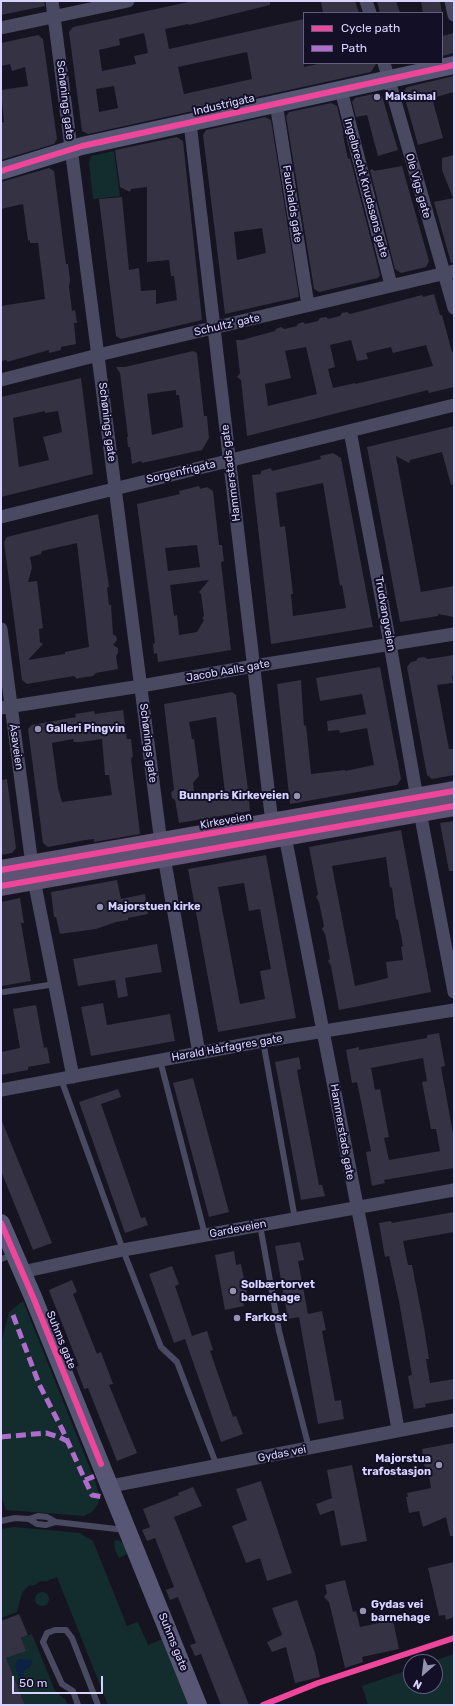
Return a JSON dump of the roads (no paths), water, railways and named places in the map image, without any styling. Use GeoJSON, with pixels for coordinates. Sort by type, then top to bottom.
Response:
{"type":"FeatureCollection","features":[{"type":"Feature","properties":{"kind":"main road","name":"Kirkeveien"},"geometry":{"type":"LineString","coordinates":[[1,870],[33,872],[279,830],[419,805],[454,791]]}},
{"type":"Feature","properties":{"kind":"main road","name":"Kirkeveien"},"geometry":{"type":"LineString","coordinates":[[419,805],[454,806]]}},
{"type":"Feature","properties":{"kind":"main road","name":"Kirkeveien"},"geometry":{"type":"LineString","coordinates":[[1,886],[33,872]]}},
{"type":"Feature","properties":{"kind":"street","name":"Schønings gate"},"geometry":{"type":"LineString","coordinates":[[52,1],[162,850],[199,1053]]}},
{"type":"Feature","properties":{"kind":"street"},"geometry":{"type":"LineString","coordinates":[[1,28],[128,1]]}},
{"type":"Feature","properties":{"kind":"street"},"geometry":{"type":"LineString","coordinates":[[366,1],[370,12]]}},
{"type":"Feature","properties":{"kind":"street"},"geometry":{"type":"LineString","coordinates":[[451,1],[454,15]]}},
{"type":"Feature","properties":{"kind":"street","name":"Industrigata"},"geometry":{"type":"LineString","coordinates":[[1,171],[72,149],[341,90],[386,71],[454,65]]}},
{"type":"Feature","properties":{"kind":"street","name":"Ole Vigs gate"},"geometry":{"type":"LineString","coordinates":[[386,71],[449,273],[454,308]]}},
{"type":"Feature","properties":{"kind":"street","name":"Ingelbrecht Knudssøns gate"},"geometry":{"type":"LineString","coordinates":[[341,90],[391,285]]}},
{"type":"Feature","properties":{"kind":"street","name":"Fauchalds gate"},"geometry":{"type":"LineString","coordinates":[[276,104],[308,305]]}},
{"type":"Feature","properties":{"kind":"street","name":"Hammerstads gate"},"geometry":{"type":"LineString","coordinates":[[190,123],[254,666],[279,830],[322,1031],[356,1208],[369,1267],[398,1429]]}},
{"type":"Feature","properties":{"kind":"street","name":"Schultz’ gate"},"geometry":{"type":"LineString","coordinates":[[1,380],[98,355],[391,285],[449,273]]}},
{"type":"Feature","properties":{"kind":"street","name":"Sorgenfrigata"},"geometry":{"type":"LineString","coordinates":[[1,517],[454,405]]}},
{"type":"Feature","properties":{"kind":"street","name":"Trudvangveien"},"geometry":{"type":"LineString","coordinates":[[350,431],[454,992]]}},
{"type":"Feature","properties":{"kind":"street","name":"Åsaveien"},"geometry":{"type":"LineString","coordinates":[[1,629],[6,707],[33,872],[55,984],[67,1078]]}},
{"type":"Feature","properties":{"kind":"street","name":"Jacob Aalls gate"},"geometry":{"type":"LineString","coordinates":[[6,707],[454,634]]}},
{"type":"Feature","properties":{"kind":"street","name":"Harald Hårfagres gate"},"geometry":{"type":"LineString","coordinates":[[1,1090],[263,1041],[454,1010]]}},
{"type":"Feature","properties":{"kind":"street","name":"Gardeveien"},"geometry":{"type":"LineString","coordinates":[[22,1272],[123,1250],[454,1190]]}},
{"type":"Feature","properties":{"kind":"street","name":"Suhms gate"},"geometry":{"type":"LineString","coordinates":[[1,1223],[8,1256],[22,1272],[198,1705]]}},
{"type":"Feature","properties":{"kind":"street","name":"Gydas vei"},"geometry":{"type":"LineString","coordinates":[[110,1486],[309,1448],[398,1429],[454,1420]]}},
{"type":"Feature","properties":{"kind":"lane"},"geometry":{"type":"LineString","coordinates":[[4,992],[55,984]]}},
{"type":"Feature","properties":{"kind":"lane"},"geometry":{"type":"LineString","coordinates":[[263,1041],[295,1219]]}},
{"type":"Feature","properties":{"kind":"lane"},"geometry":{"type":"LineString","coordinates":[[160,1060],[205,1235]]}},
{"type":"Feature","properties":{"kind":"lane"},"geometry":{"type":"LineString","coordinates":[[67,1078],[123,1250],[161,1347],[177,1362],[217,1466]]}},
{"type":"Feature","properties":{"kind":"lane"},"geometry":{"type":"LineString","coordinates":[[260,1225],[279,1331],[309,1448]]}},
{"type":"Feature","properties":{"kind":"lane"},"geometry":{"type":"LineString","coordinates":[[1,1521],[15,1518],[29,1519],[43,1516],[56,1522],[128,1530]]}},
{"type":"Feature","properties":{"kind":"lane"},"geometry":{"type":"LineString","coordinates":[[78,1705],[73,1691],[62,1684],[43,1642],[47,1633],[55,1630],[66,1630],[72,1638],[98,1705]]}},
{"type":"Feature","properties":{"kind":"water"},"geometry":{"type":"Polygon","coordinates":[[[19,1659],[33,1660],[30,1667],[24,1671],[23,1678],[19,1677],[15,1667],[16,1662],[19,1659]]]}},
{"type":"Feature","properties":{"kind":"place","name":"Maksimal"},"geometry":{"type":"Point","coordinates":[377,97]}},
{"type":"Feature","properties":{"kind":"place","name":"Galleri Pingvin"},"geometry":{"type":"Point","coordinates":[38,729]}},
{"type":"Feature","properties":{"kind":"place","name":"Bunnpris Kirkeveien"},"geometry":{"type":"Point","coordinates":[297,796]}},
{"type":"Feature","properties":{"kind":"place","name":"Majorstuen kirke"},"geometry":{"type":"Point","coordinates":[100,907]}},
{"type":"Feature","properties":{"kind":"place","name":"Solbærtorvet barnehage"},"geometry":{"type":"Point","coordinates":[233,1291]}},
{"type":"Feature","properties":{"kind":"place","name":"Farkost"},"geometry":{"type":"Point","coordinates":[237,1318]}},
{"type":"Feature","properties":{"kind":"place","name":"Majorstua trafostasjon"},"geometry":{"type":"Point","coordinates":[439,1465]}},
{"type":"Feature","properties":{"kind":"place","name":"Gydas vei barnehage"},"geometry":{"type":"Point","coordinates":[363,1611]}}]}
